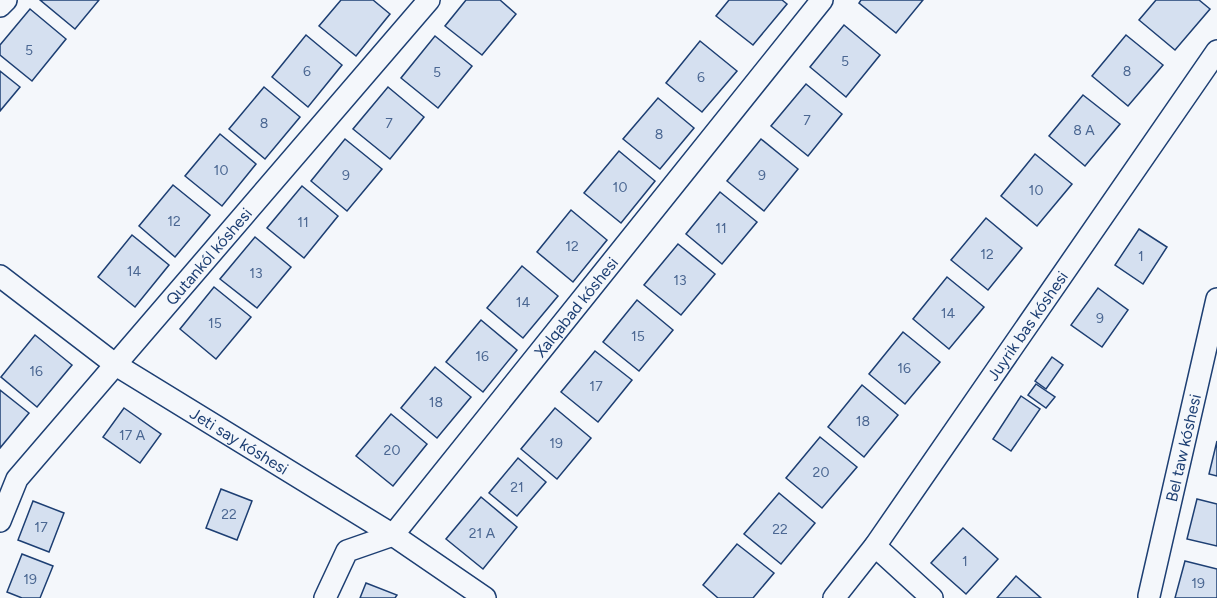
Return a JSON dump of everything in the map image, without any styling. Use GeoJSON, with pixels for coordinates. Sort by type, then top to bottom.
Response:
{"type":"FeatureCollection","features":[{"type":"Feature","properties":{"kind":"street"},"geometry":{"type":"LineString","coordinates":[[0,6],[6,0]]}},
{"type":"Feature","properties":{"kind":"street","name":"Qutankól kóshesi"},"geometry":{"type":"LineString","coordinates":[[0,521],[17,479],[429,0]]}},
{"type":"Feature","properties":{"kind":"street","name":"Xalqabad kóshesi"},"geometry":{"type":"LineString","coordinates":[[393,535],[822,0]]}},
{"type":"Feature","properties":{"kind":"street","name":"Juyrik bas kóshesi"},"geometry":{"type":"LineString","coordinates":[[834,598],[875,546],[1217,51]]}},
{"type":"Feature","properties":{"kind":"street","name":"Jeti say kóshesi"},"geometry":{"type":"LineString","coordinates":[[0,276],[116,365],[393,535],[485,598]]}},
{"type":"Feature","properties":{"kind":"street","name":"Bel taw kóshesi"},"geometry":{"type":"LineString","coordinates":[[1149,596],[1217,300]]}},
{"type":"Feature","properties":{"kind":"street"},"geometry":{"type":"LineString","coordinates":[[325,598],[346,550],[393,535]]}},
{"type":"Feature","properties":{"kind":"street"},"geometry":{"type":"LineString","coordinates":[[875,546],[932,598]]}},
{"type":"Feature","properties":{"kind":"building"},"geometry":{"type":"Polygon","coordinates":[[[40,0],[99,0],[75,29],[40,0]]]}},
{"type":"Feature","properties":{"kind":"building"},"geometry":{"type":"Polygon","coordinates":[[[341,0],[373,0],[390,14],[356,56],[319,26],[341,0]]]}},
{"type":"Feature","properties":{"kind":"building"},"geometry":{"type":"Polygon","coordinates":[[[466,0],[500,0],[516,14],[482,55],[445,26],[466,0]]]}},
{"type":"Feature","properties":{"kind":"building"},"geometry":{"type":"Polygon","coordinates":[[[729,0],[782,0],[787,4],[753,45],[716,16],[729,0]]]}},
{"type":"Feature","properties":{"kind":"building"},"geometry":{"type":"Polygon","coordinates":[[[861,0],[923,0],[896,33],[859,3],[861,0]]]}},
{"type":"Feature","properties":{"kind":"building"},"geometry":{"type":"Polygon","coordinates":[[[1156,0],[1199,0],[1210,9],[1175,50],[1139,20],[1156,0]]]}},
{"type":"Feature","properties":{"kind":"building"},"geometry":{"type":"Polygon","coordinates":[[[30,9],[66,39],[32,81],[0,55],[0,45],[30,9]]]}},
{"type":"Feature","properties":{"kind":"building"},"geometry":{"type":"Polygon","coordinates":[[[844,25],[880,55],[846,97],[810,67],[844,25]]]}},
{"type":"Feature","properties":{"kind":"building"},"geometry":{"type":"Polygon","coordinates":[[[306,35],[342,65],[308,107],[272,77],[306,35]]]}},
{"type":"Feature","properties":{"kind":"building"},"geometry":{"type":"Polygon","coordinates":[[[1126,35],[1163,65],[1128,106],[1092,76],[1126,35]]]}},
{"type":"Feature","properties":{"kind":"building"},"geometry":{"type":"Polygon","coordinates":[[[435,36],[472,66],[438,108],[401,78],[435,36]]]}},
{"type":"Feature","properties":{"kind":"building"},"geometry":{"type":"Polygon","coordinates":[[[700,41],[737,71],[702,112],[666,83],[700,41]]]}},
{"type":"Feature","properties":{"kind":"building"},"geometry":{"type":"Polygon","coordinates":[[[0,71],[20,87],[0,111],[0,71]]]}},
{"type":"Feature","properties":{"kind":"building"},"geometry":{"type":"Polygon","coordinates":[[[806,84],[842,114],[808,156],[771,126],[806,84]]]}},
{"type":"Feature","properties":{"kind":"building"},"geometry":{"type":"Polygon","coordinates":[[[264,87],[300,117],[265,159],[229,129],[264,87]]]}},
{"type":"Feature","properties":{"kind":"building"},"geometry":{"type":"Polygon","coordinates":[[[388,87],[424,117],[390,159],[353,129],[388,87]]]}},
{"type":"Feature","properties":{"kind":"building"},"geometry":{"type":"Polygon","coordinates":[[[1083,95],[1120,124],[1085,166],[1049,136],[1083,95]]]}},
{"type":"Feature","properties":{"kind":"building"},"geometry":{"type":"Polygon","coordinates":[[[658,98],[694,128],[660,169],[623,139],[658,98]]]}},
{"type":"Feature","properties":{"kind":"building"},"geometry":{"type":"Polygon","coordinates":[[[220,134],[256,164],[222,206],[185,176],[220,134]]]}},
{"type":"Feature","properties":{"kind":"building"},"geometry":{"type":"Polygon","coordinates":[[[345,139],[382,169],[347,211],[311,181],[345,139]]]}},
{"type":"Feature","properties":{"kind":"building"},"geometry":{"type":"Polygon","coordinates":[[[761,139],[798,169],[764,211],[727,181],[761,139]]]}},
{"type":"Feature","properties":{"kind":"building"},"geometry":{"type":"Polygon","coordinates":[[[619,151],[655,181],[621,223],[584,193],[619,151]]]}},
{"type":"Feature","properties":{"kind":"building"},"geometry":{"type":"Polygon","coordinates":[[[1035,154],[1072,184],[1037,226],[1001,196],[1035,154]]]}},
{"type":"Feature","properties":{"kind":"building"},"geometry":{"type":"Polygon","coordinates":[[[173,185],[210,215],[175,257],[139,226],[173,185]]]}},
{"type":"Feature","properties":{"kind":"building"},"geometry":{"type":"Polygon","coordinates":[[[302,186],[338,216],[304,258],[267,228],[302,186]]]}},
{"type":"Feature","properties":{"kind":"building"},"geometry":{"type":"Polygon","coordinates":[[[720,192],[757,222],[722,264],[686,234],[720,192]]]}},
{"type":"Feature","properties":{"kind":"building"},"geometry":{"type":"Polygon","coordinates":[[[571,210],[607,240],[573,282],[537,252],[571,210]]]}},
{"type":"Feature","properties":{"kind":"building"},"geometry":{"type":"Polygon","coordinates":[[[986,218],[1022,248],[988,290],[951,260],[986,218]]]}},
{"type":"Feature","properties":{"kind":"building"},"geometry":{"type":"Polygon","coordinates":[[[1139,229],[1167,247],[1143,284],[1115,265],[1139,229]]]}},
{"type":"Feature","properties":{"kind":"building"},"geometry":{"type":"Polygon","coordinates":[[[132,235],[169,265],[135,307],[98,277],[132,235]]]}},
{"type":"Feature","properties":{"kind":"building"},"geometry":{"type":"Polygon","coordinates":[[[255,237],[291,267],[257,308],[220,279],[255,237]]]}},
{"type":"Feature","properties":{"kind":"building"},"geometry":{"type":"Polygon","coordinates":[[[678,244],[715,274],[681,315],[644,285],[678,244]]]}},
{"type":"Feature","properties":{"kind":"building"},"geometry":{"type":"Polygon","coordinates":[[[522,266],[558,296],[523,338],[487,308],[522,266]]]}},
{"type":"Feature","properties":{"kind":"building"},"geometry":{"type":"Polygon","coordinates":[[[947,277],[984,307],[949,349],[913,319],[947,277]]]}},
{"type":"Feature","properties":{"kind":"building"},"geometry":{"type":"Polygon","coordinates":[[[214,287],[251,317],[216,359],[180,329],[214,287]]]}},
{"type":"Feature","properties":{"kind":"building"},"geometry":{"type":"Polygon","coordinates":[[[1098,288],[1128,310],[1102,347],[1071,325],[1098,288]]]}},
{"type":"Feature","properties":{"kind":"building"},"geometry":{"type":"Polygon","coordinates":[[[637,300],[673,330],[639,371],[603,342],[637,300]]]}},
{"type":"Feature","properties":{"kind":"building"},"geometry":{"type":"Polygon","coordinates":[[[481,320],[517,350],[483,392],[446,362],[481,320]]]}},
{"type":"Feature","properties":{"kind":"building"},"geometry":{"type":"Polygon","coordinates":[[[903,332],[940,362],[905,404],[869,374],[903,332]]]}},
{"type":"Feature","properties":{"kind":"building"},"geometry":{"type":"Polygon","coordinates":[[[35,335],[72,365],[37,407],[1,377],[35,335]]]}},
{"type":"Feature","properties":{"kind":"building"},"geometry":{"type":"Polygon","coordinates":[[[595,351],[632,380],[598,422],[561,392],[595,351]]]}},
{"type":"Feature","properties":{"kind":"building"},"geometry":{"type":"Polygon","coordinates":[[[1052,357],[1063,365],[1046,389],[1035,381],[1052,357]]]}},
{"type":"Feature","properties":{"kind":"building"},"geometry":{"type":"Polygon","coordinates":[[[435,367],[471,397],[437,438],[401,408],[435,367]]]}},
{"type":"Feature","properties":{"kind":"building"},"geometry":{"type":"Polygon","coordinates":[[[1036,384],[1055,397],[1046,408],[1028,395],[1036,384]]]}},
{"type":"Feature","properties":{"kind":"building"},"geometry":{"type":"Polygon","coordinates":[[[862,385],[898,415],[864,457],[828,427],[862,385]]]}},
{"type":"Feature","properties":{"kind":"building"},"geometry":{"type":"Polygon","coordinates":[[[0,390],[29,413],[0,448],[0,390]]]}},
{"type":"Feature","properties":{"kind":"building"},"geometry":{"type":"Polygon","coordinates":[[[1021,396],[1040,409],[1011,451],[993,439],[1021,396]]]}},
{"type":"Feature","properties":{"kind":"building"},"geometry":{"type":"Polygon","coordinates":[[[124,408],[161,434],[140,463],[103,437],[124,408]]]}},
{"type":"Feature","properties":{"kind":"building"},"geometry":{"type":"Polygon","coordinates":[[[555,408],[591,438],[557,479],[521,449],[555,408]]]}},
{"type":"Feature","properties":{"kind":"building"},"geometry":{"type":"Polygon","coordinates":[[[391,414],[427,444],[393,486],[356,456],[391,414]]]}},
{"type":"Feature","properties":{"kind":"building"},"geometry":{"type":"Polygon","coordinates":[[[820,437],[857,467],[822,508],[786,478],[820,437]]]}},
{"type":"Feature","properties":{"kind":"building"},"geometry":{"type":"Polygon","coordinates":[[[1217,441],[1217,476],[1209,474],[1217,441]]]}},
{"type":"Feature","properties":{"kind":"building"},"geometry":{"type":"Polygon","coordinates":[[[518,458],[546,482],[517,516],[489,493],[518,458]]]}},
{"type":"Feature","properties":{"kind":"building"},"geometry":{"type":"Polygon","coordinates":[[[221,489],[252,501],[237,540],[206,528],[221,489]]]}},
{"type":"Feature","properties":{"kind":"building"},"geometry":{"type":"Polygon","coordinates":[[[779,493],[815,523],[781,564],[744,534],[779,493]]]}},
{"type":"Feature","properties":{"kind":"building"},"geometry":{"type":"Polygon","coordinates":[[[481,497],[517,527],[483,569],[446,539],[481,497]]]}},
{"type":"Feature","properties":{"kind":"building"},"geometry":{"type":"Polygon","coordinates":[[[1197,499],[1217,504],[1217,546],[1187,539],[1197,499]]]}},
{"type":"Feature","properties":{"kind":"building"},"geometry":{"type":"Polygon","coordinates":[[[33,501],[64,513],[49,552],[18,540],[33,501]]]}},
{"type":"Feature","properties":{"kind":"building"},"geometry":{"type":"Polygon","coordinates":[[[963,528],[998,559],[966,594],[931,563],[963,528]]]}},
{"type":"Feature","properties":{"kind":"building"},"geometry":{"type":"Polygon","coordinates":[[[737,544],[774,573],[753,598],[718,598],[703,585],[737,544]]]}},
{"type":"Feature","properties":{"kind":"building"},"geometry":{"type":"Polygon","coordinates":[[[22,554],[53,566],[40,598],[22,598],[7,592],[22,554]]]}},
{"type":"Feature","properties":{"kind":"building"},"geometry":{"type":"Polygon","coordinates":[[[1185,561],[1217,569],[1217,598],[1175,598],[1185,561]]]}},
{"type":"Feature","properties":{"kind":"building"},"geometry":{"type":"Polygon","coordinates":[[[1016,576],[1041,598],[997,598],[1016,576]]]}},
{"type":"Feature","properties":{"kind":"building"},"geometry":{"type":"Polygon","coordinates":[[[366,583],[397,595],[395,598],[360,598],[366,583]]]}}]}
